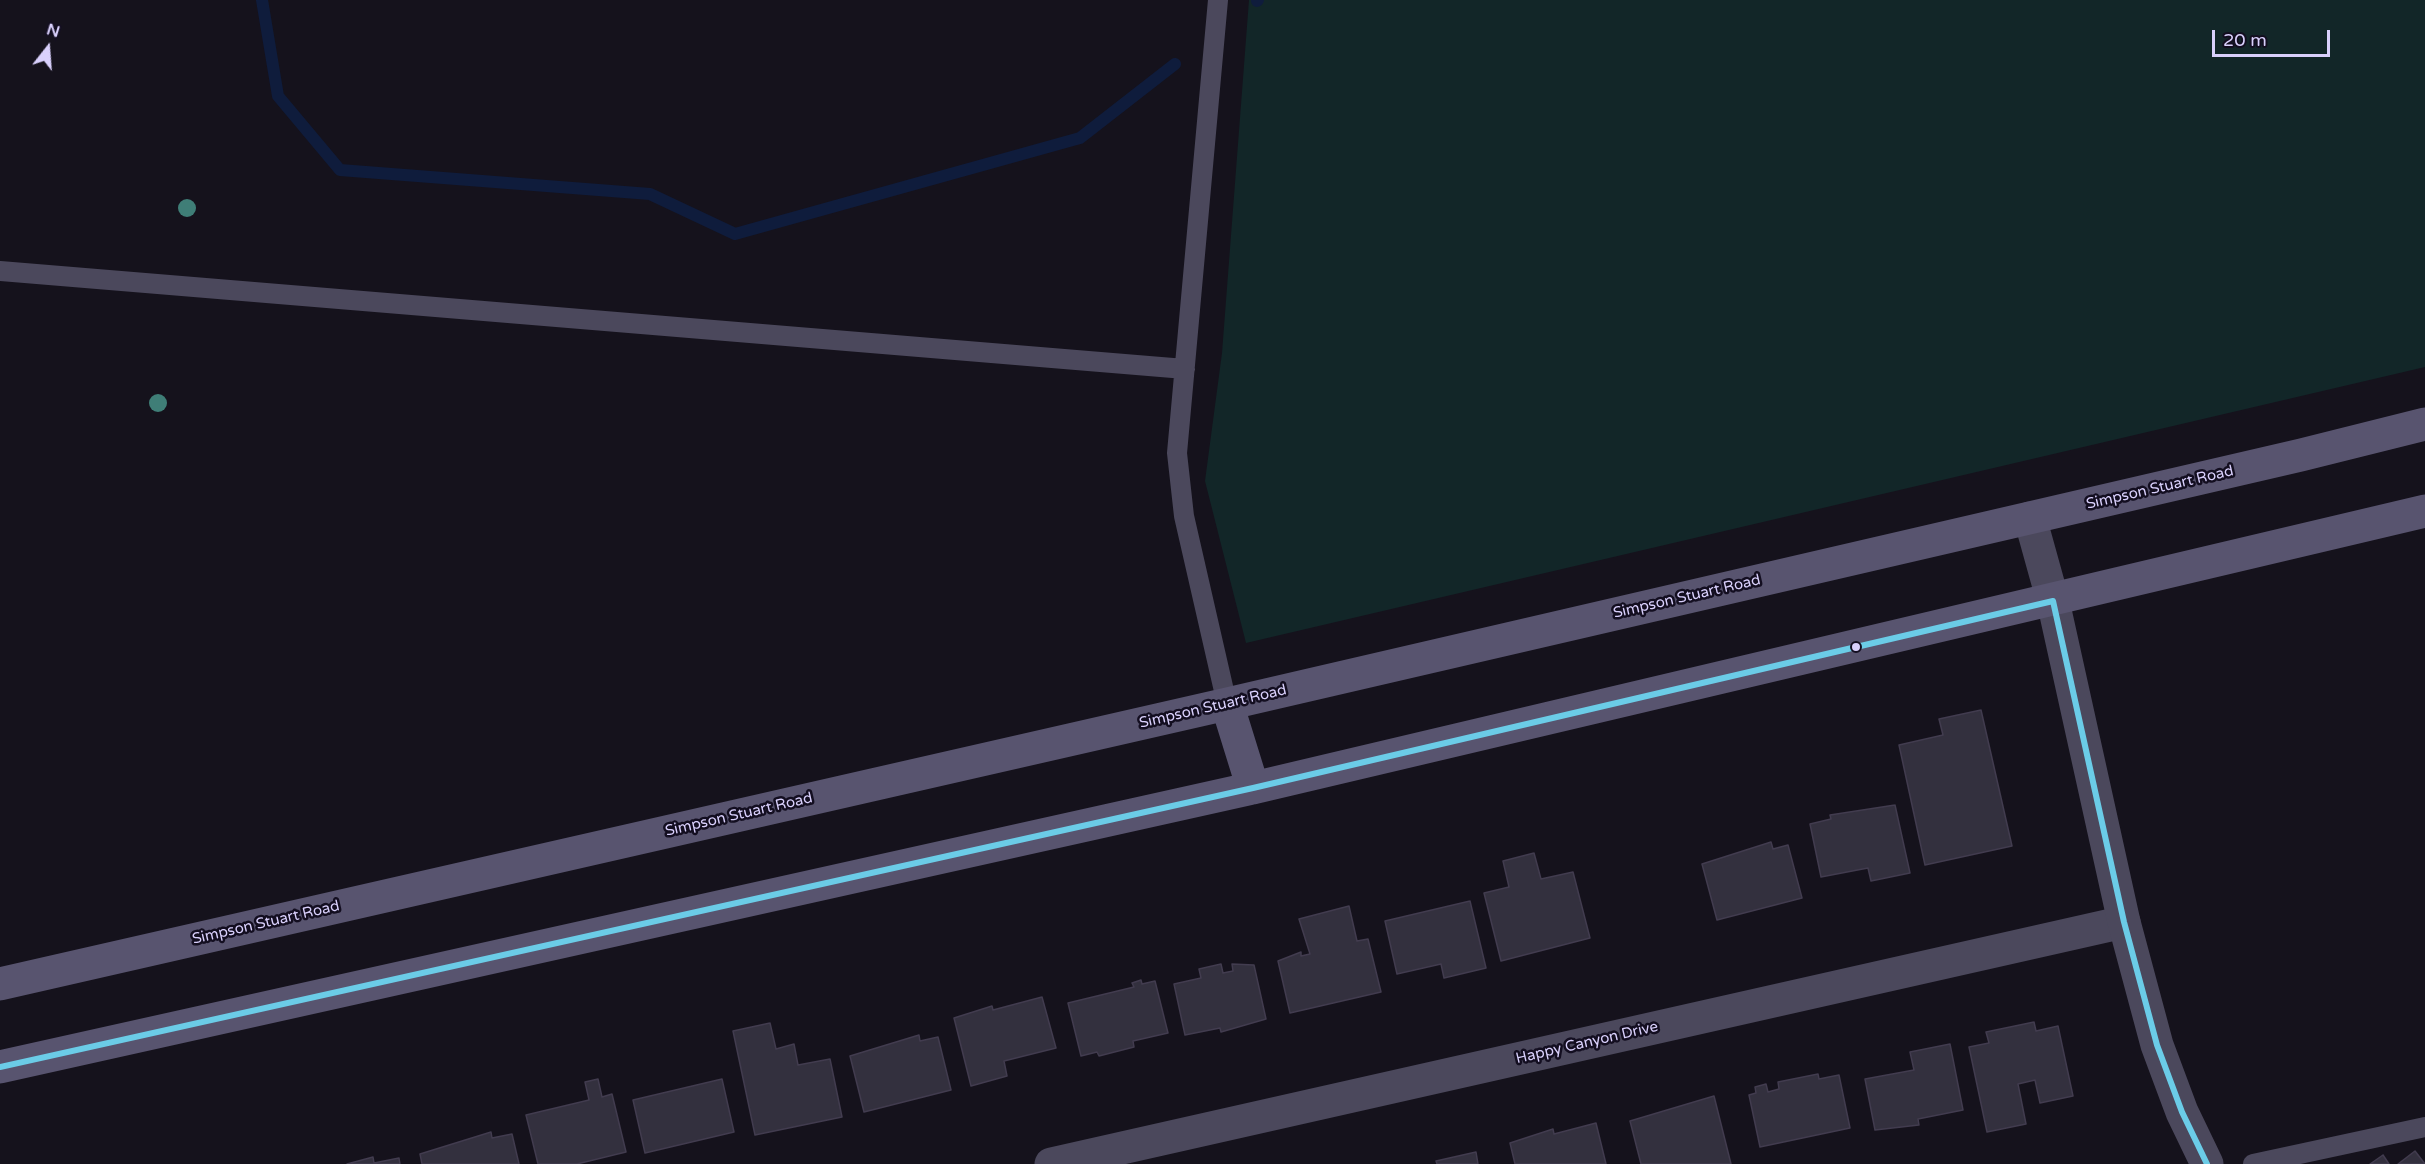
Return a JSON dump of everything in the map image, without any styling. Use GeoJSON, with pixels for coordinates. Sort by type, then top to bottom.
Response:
{"type":"FeatureCollection","features":[{"type":"Feature","properties":{"kind":"main road","name":"Simpson Stuart Road"},"geometry":{"type":"LineString","coordinates":[[0,984],[1227,704],[2425,424]]}},
{"type":"Feature","properties":{"kind":"main road"},"geometry":{"type":"LineString","coordinates":[[0,1067],[1252,788],[2053,601],[2425,511]]}},
{"type":"Feature","properties":{"kind":"main road"},"geometry":{"type":"LineString","coordinates":[[1227,704],[1252,788]]}},
{"type":"Feature","properties":{"kind":"street"},"geometry":{"type":"LineString","coordinates":[[2030,518],[2053,601],[2124,922],[2157,1045],[2182,1112],[2207,1164]]}},
{"type":"Feature","properties":{"kind":"street","name":"Happy Canyon Drive"},"geometry":{"type":"LineString","coordinates":[[1051,1164],[2124,922]]}},
{"type":"Feature","properties":{"kind":"lane"},"geometry":{"type":"LineString","coordinates":[[1218,0],[1177,453],[1184,516],[1204,612],[1227,704]]}},
{"type":"Feature","properties":{"kind":"lane"},"geometry":{"type":"LineString","coordinates":[[0,271],[1185,369]]}},
{"type":"Feature","properties":{"kind":"lane"},"geometry":{"type":"LineString","coordinates":[[2253,1164],[2425,1127]]}},
{"type":"Feature","properties":{"kind":"green space"},"geometry":{"type":"Polygon","coordinates":[[[1249,0],[2425,0],[2425,367],[1246,643],[1205,481],[1222,353],[1249,0]]]}},
{"type":"Feature","properties":{"kind":"building"},"geometry":{"type":"Polygon","coordinates":[[[1981,710],[2012,846],[1925,865],[1899,745],[1943,735],[1939,719],[1981,710]]]}},
{"type":"Feature","properties":{"kind":"building"},"geometry":{"type":"Polygon","coordinates":[[[1895,805],[1910,873],[1871,881],[1868,868],[1821,877],[1810,824],[1831,819],[1830,815],[1895,805]]]}},
{"type":"Feature","properties":{"kind":"building"},"geometry":{"type":"Polygon","coordinates":[[[1771,842],[1773,849],[1788,845],[1802,898],[1717,920],[1702,864],[1771,842]]]}},
{"type":"Feature","properties":{"kind":"building"},"geometry":{"type":"Polygon","coordinates":[[[1534,853],[1541,879],[1573,872],[1590,938],[1501,961],[1484,893],[1509,887],[1503,861],[1534,853]]]}},
{"type":"Feature","properties":{"kind":"building"},"geometry":{"type":"Polygon","coordinates":[[[1470,901],[1486,968],[1444,978],[1441,964],[1397,974],[1385,921],[1470,901]]]}},
{"type":"Feature","properties":{"kind":"building"},"geometry":{"type":"Polygon","coordinates":[[[1349,906],[1357,941],[1368,939],[1381,992],[1290,1013],[1278,961],[1301,952],[1301,956],[1310,954],[1299,919],[1349,906]]]}},
{"type":"Feature","properties":{"kind":"building"},"geometry":{"type":"Polygon","coordinates":[[[1221,964],[1223,973],[1233,971],[1232,964],[1254,965],[1266,1019],[1221,1032],[1220,1028],[1185,1035],[1174,984],[1201,978],[1199,969],[1221,964]]]}},
{"type":"Feature","properties":{"kind":"building"},"geometry":{"type":"Polygon","coordinates":[[[1141,980],[1142,984],[1155,981],[1168,1033],[1133,1041],[1134,1047],[1099,1056],[1097,1052],[1081,1056],[1068,1003],[1134,987],[1132,983],[1141,980]]]}},
{"type":"Feature","properties":{"kind":"building"},"geometry":{"type":"Polygon","coordinates":[[[1042,997],[1056,1048],[1004,1061],[1007,1076],[971,1086],[954,1018],[992,1006],[993,1010],[1042,997]]]}},
{"type":"Feature","properties":{"kind":"building"},"geometry":{"type":"Polygon","coordinates":[[[2034,1022],[2036,1031],[2058,1026],[2073,1096],[2040,1103],[2035,1080],[2018,1084],[2026,1124],[1987,1132],[1969,1047],[1989,1043],[1986,1032],[2034,1022]]]}},
{"type":"Feature","properties":{"kind":"building"},"geometry":{"type":"Polygon","coordinates":[[[770,1023],[776,1049],[794,1044],[798,1065],[830,1059],[842,1117],[755,1135],[733,1031],[770,1023]]]}},
{"type":"Feature","properties":{"kind":"building"},"geometry":{"type":"Polygon","coordinates":[[[919,1035],[920,1041],[938,1037],[951,1090],[864,1112],[850,1056],[919,1035]]]}},
{"type":"Feature","properties":{"kind":"building"},"geometry":{"type":"Polygon","coordinates":[[[1950,1044],[1963,1110],[1918,1119],[1919,1125],[1875,1130],[1865,1079],[1914,1070],[1910,1052],[1950,1044]]]}},
{"type":"Feature","properties":{"kind":"building"},"geometry":{"type":"Polygon","coordinates":[[[1818,1074],[1819,1079],[1839,1075],[1850,1128],[1760,1147],[1749,1095],[1756,1093],[1755,1087],[1766,1084],[1768,1092],[1779,1089],[1778,1082],[1818,1074]]]}},
{"type":"Feature","properties":{"kind":"building"},"geometry":{"type":"Polygon","coordinates":[[[598,1079],[602,1097],[612,1094],[626,1152],[577,1164],[538,1164],[526,1115],[589,1100],[585,1082],[598,1079]]]}},
{"type":"Feature","properties":{"kind":"building"},"geometry":{"type":"Polygon","coordinates":[[[722,1079],[734,1132],[645,1153],[633,1100],[722,1079]]]}},
{"type":"Feature","properties":{"kind":"building"},"geometry":{"type":"Polygon","coordinates":[[[1714,1096],[1731,1164],[1641,1164],[1630,1121],[1714,1096]]]}},
{"type":"Feature","properties":{"kind":"building"},"geometry":{"type":"Polygon","coordinates":[[[1596,1123],[1606,1164],[1515,1164],[1510,1143],[1553,1129],[1554,1134],[1596,1123]]]}},
{"type":"Feature","properties":{"kind":"building"},"geometry":{"type":"Polygon","coordinates":[[[491,1132],[492,1138],[512,1134],[519,1164],[422,1164],[420,1154],[491,1132]]]}},
{"type":"Feature","properties":{"kind":"building"},"geometry":{"type":"Polygon","coordinates":[[[2415,1151],[2425,1164],[2398,1164],[2415,1151]]]}},
{"type":"Feature","properties":{"kind":"building"},"geometry":{"type":"Polygon","coordinates":[[[1476,1152],[1478,1164],[1437,1164],[1436,1161],[1476,1152]]]}},
{"type":"Feature","properties":{"kind":"building"},"geometry":{"type":"Polygon","coordinates":[[[2383,1155],[2389,1164],[2370,1164],[2383,1155]]]}},
{"type":"Feature","properties":{"kind":"building"},"geometry":{"type":"Polygon","coordinates":[[[373,1157],[374,1163],[399,1158],[400,1164],[347,1164],[373,1157]]]}},
{"type":"Feature","properties":{"kind":"waterway"},"geometry":{"type":"LineString","coordinates":[[262,0],[278,96],[340,170],[650,194],[735,234],[1080,138],[1175,64]]}},
{"type":"Feature","properties":{"kind":"transit line"},"geometry":{"type":"LineString","coordinates":[[0,1067],[1253,788],[2053,601],[2124,922],[2157,1045],[2182,1112],[2207,1164]]}}]}
